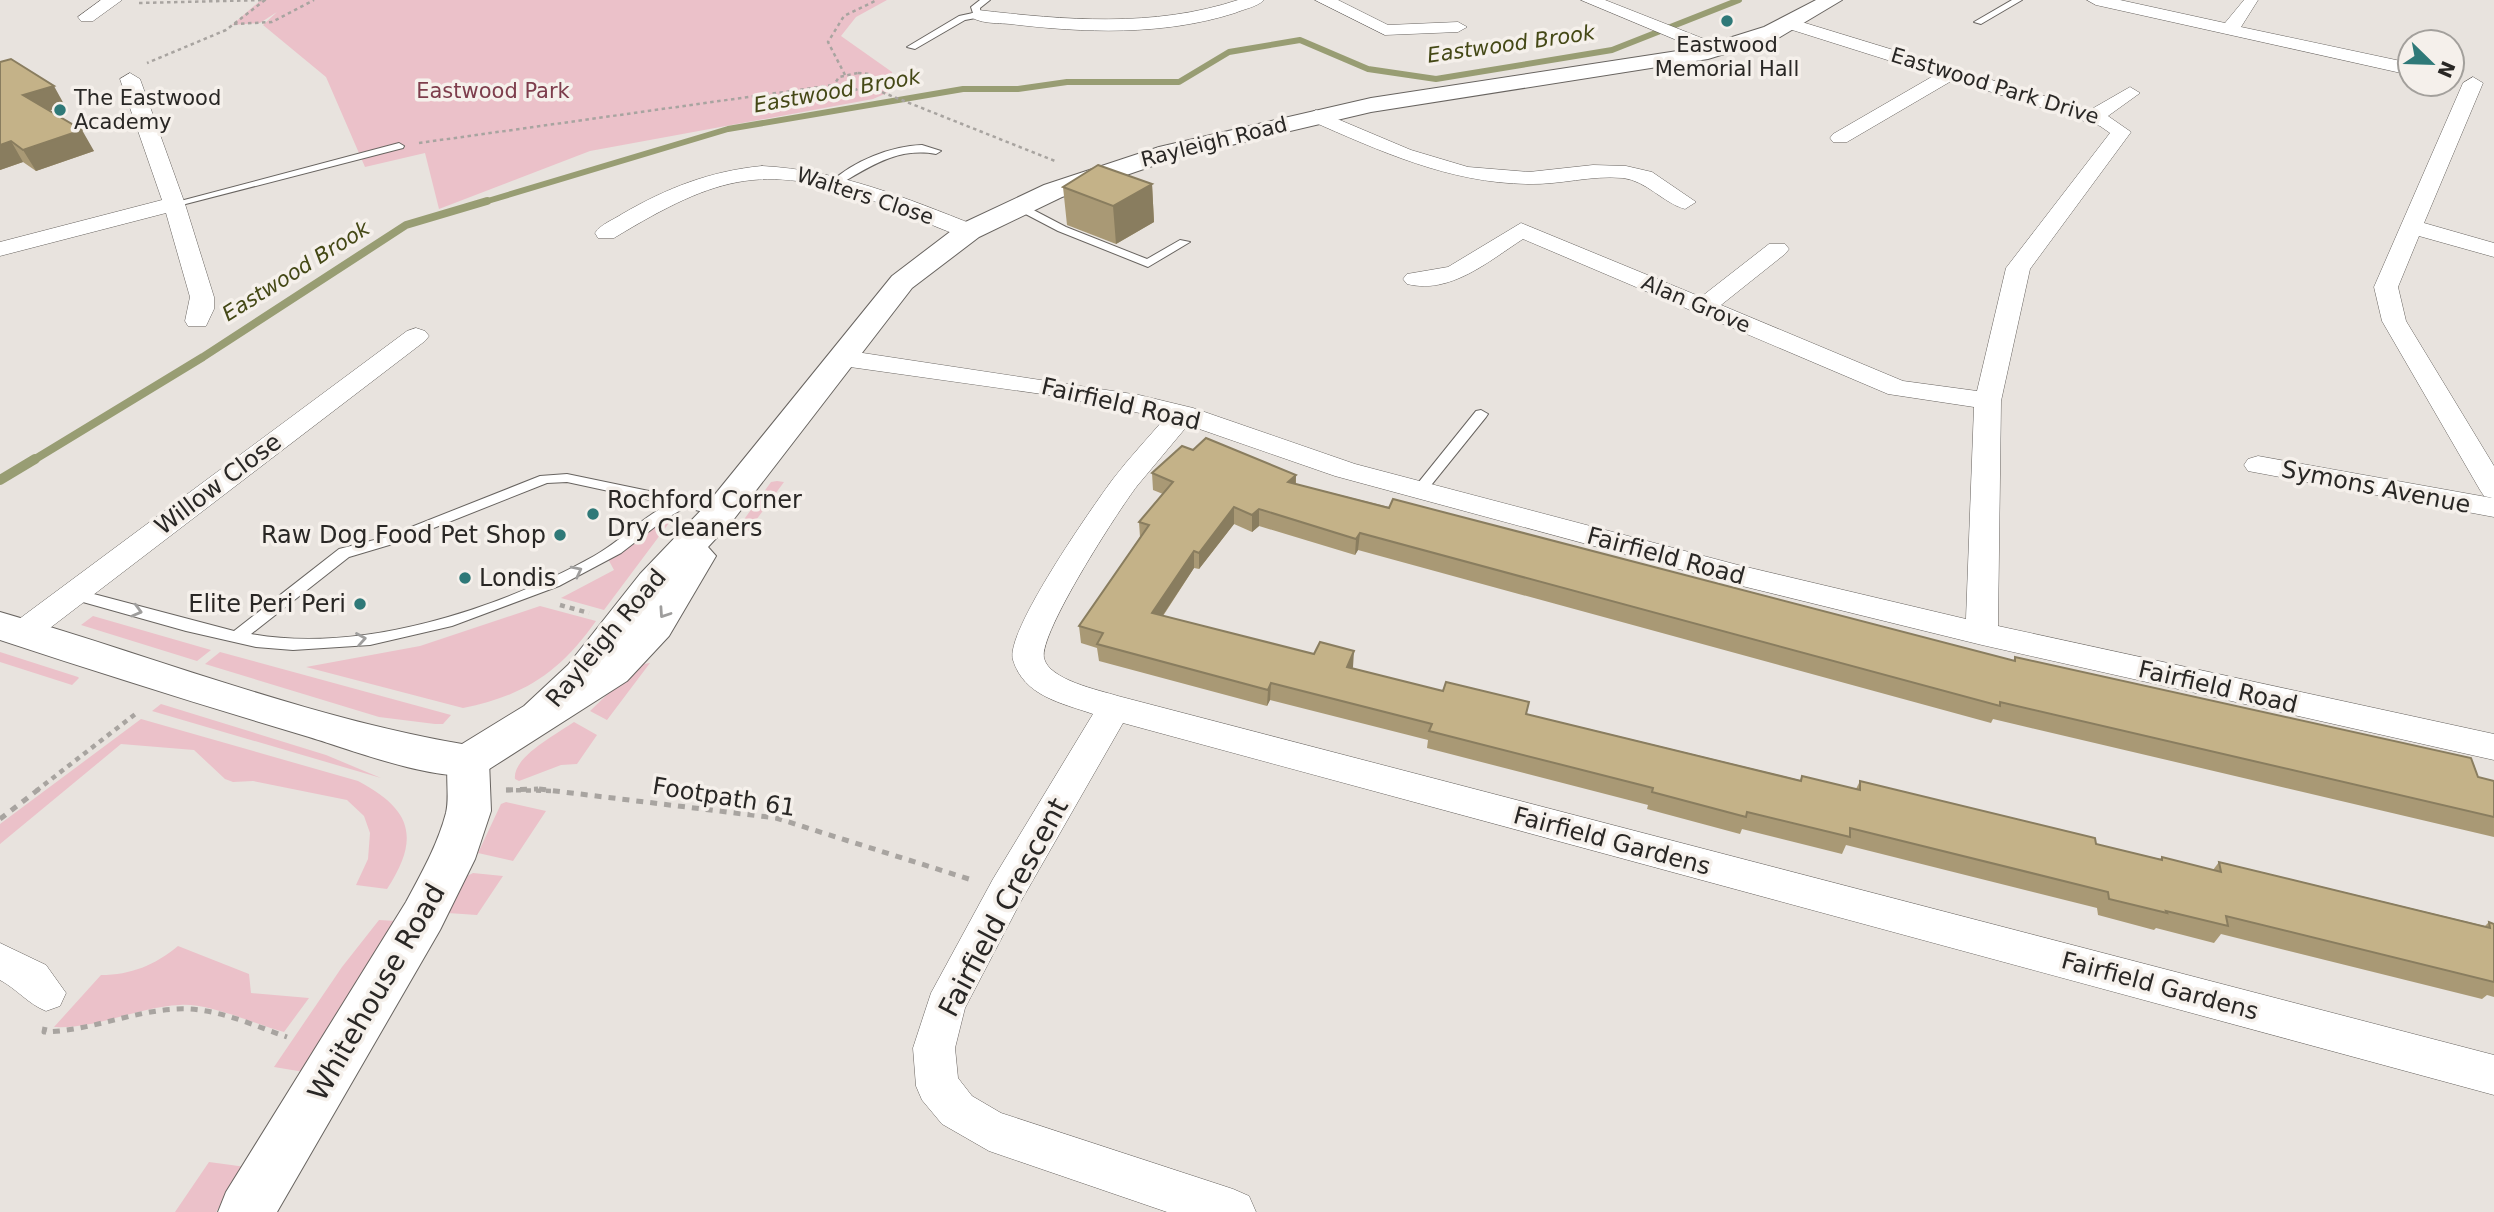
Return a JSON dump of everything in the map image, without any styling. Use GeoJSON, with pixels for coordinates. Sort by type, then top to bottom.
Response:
{"type":"FeatureCollection","features":[{"type":"Feature","properties":{"kind":"main road","name":"Rayleigh Road"},"geometry":{"type":"LineString","coordinates":[[469,776],[540,715],[595,685],[640,645],[669,607],[703,507],[842,358],[902,282],[969,231],[1018,206],[1092,176],[1168,152],[1316,116],[1424,96],[1716,50],[1792,24],[1832,0]]}},
{"type":"Feature","properties":{"kind":"main road"},"geometry":{"type":"LineString","coordinates":[[11,629],[176,683],[410,751],[469,776]]}},
{"type":"Feature","properties":{"kind":"main road","name":"Whitehouse Road"},"geometry":{"type":"LineString","coordinates":[[246,1212],[422,916],[462,834],[469,776]]}},
{"type":"Feature","properties":{"kind":"street"},"geometry":{"type":"LineString","coordinates":[[982,8],[1063,26],[1153,24],[1232,9],[1255,0]]}},
{"type":"Feature","properties":{"kind":"street"},"geometry":{"type":"LineString","coordinates":[[1324,0],[1385,30],[1458,27]]}},
{"type":"Feature","properties":{"kind":"street"},"geometry":{"type":"LineString","coordinates":[[1590,0],[1716,50]]}},
{"type":"Feature","properties":{"kind":"street"},"geometry":{"type":"LineString","coordinates":[[2096,0],[2396,66]]}},
{"type":"Feature","properties":{"kind":"street"},"geometry":{"type":"LineString","coordinates":[[2230,29],[2250,1]]}},
{"type":"Feature","properties":{"kind":"street"},"geometry":{"type":"LineString","coordinates":[[87,17],[111,2]]}},
{"type":"Feature","properties":{"kind":"street","name":"Eastwood Park Drive"},"geometry":{"type":"LineString","coordinates":[[1792,24],[2107,121],[2121,132],[2018,268],[1988,401],[1983,634]]}},
{"type":"Feature","properties":{"kind":"street"},"geometry":{"type":"LineString","coordinates":[[1840,138],[1953,72]]}},
{"type":"Feature","properties":{"kind":"street"},"geometry":{"type":"LineString","coordinates":[[130,79],[174,204],[200,309]]}},
{"type":"Feature","properties":{"kind":"street","name":"Symons Avenue"},"geometry":{"type":"LineString","coordinates":[[2473,82],[2386,288],[2394,321],[2494,490]]}},
{"type":"Feature","properties":{"kind":"street"},"geometry":{"type":"LineString","coordinates":[[2093,117],[2130,93]]}},
{"type":"Feature","properties":{"kind":"street"},"geometry":{"type":"LineString","coordinates":[[1316,116],[1404,154],[1466,173],[1529,178],[1612,170],[1644,177],[1685,202]]}},
{"type":"Feature","properties":{"kind":"street","name":"Walters Close"},"geometry":{"type":"LineString","coordinates":[[633,244],[596,230],[672,195],[721,177],[776,170],[802,172],[836,181],[969,231]]}},
{"type":"Feature","properties":{"kind":"street"},"geometry":{"type":"LineString","coordinates":[[0,249],[174,204]]}},
{"type":"Feature","properties":{"kind":"street"},"geometry":{"type":"LineString","coordinates":[[2410,226],[2494,250]]}},
{"type":"Feature","properties":{"kind":"street","name":"Alan Grove"},"geometry":{"type":"LineString","coordinates":[[1415,279],[1455,273],[1521,230],[1897,388],[1988,401]]}},
{"type":"Feature","properties":{"kind":"street"},"geometry":{"type":"LineString","coordinates":[[1704,307],[1777,249]]}},
{"type":"Feature","properties":{"kind":"street","name":"Willow Close"},"geometry":{"type":"LineString","coordinates":[[11,629],[71,593],[416,336]]}},
{"type":"Feature","properties":{"kind":"street","name":"Fairfield Road"},"geometry":{"type":"LineString","coordinates":[[842,358],[1094,394],[1183,414],[1299,456],[1419,491],[1738,575],[1983,634],[2494,747]]}},
{"type":"Feature","properties":{"kind":"street","name":"Fairfield Gardens"},"geometry":{"type":"LineString","coordinates":[[1183,414],[1124,484],[1042,614],[1030,638],[1028,658],[1038,677],[1059,690],[1114,708],[2494,1075]]}},
{"type":"Feature","properties":{"kind":"street","name":"Symons Avenue"},"geometry":{"type":"LineString","coordinates":[[2258,465],[2494,509]]}},
{"type":"Feature","properties":{"kind":"street","name":"Fairfield Crescent"},"geometry":{"type":"LineString","coordinates":[[1114,708],[1007,890],[945,1006],[934,1048],[937,1086],[957,1110],[989,1130],[1233,1212]]}},
{"type":"Feature","properties":{"kind":"street"},"geometry":{"type":"LineString","coordinates":[[0,960],[32,977],[46,993]]}},
{"type":"Feature","properties":{"kind":"lane"},"geometry":{"type":"LineString","coordinates":[[1978,22],[2018,0]]}},
{"type":"Feature","properties":{"kind":"lane"},"geometry":{"type":"LineString","coordinates":[[912,47],[982,8]]}},
{"type":"Feature","properties":{"kind":"lane"},"geometry":{"type":"LineString","coordinates":[[174,204],[399,146]]}},
{"type":"Feature","properties":{"kind":"lane"},"geometry":{"type":"LineString","coordinates":[[836,181],[896,149],[912,146],[936,151]]}},
{"type":"Feature","properties":{"kind":"lane"},"geometry":{"type":"LineString","coordinates":[[1018,206],[1062,229],[1148,263],[1184,243]]}},
{"type":"Feature","properties":{"kind":"lane"},"geometry":{"type":"LineString","coordinates":[[1419,491],[1481,414]]}},
{"type":"Feature","properties":{"kind":"lane"},"geometry":{"type":"LineString","coordinates":[[237,637],[344,553],[391,540],[545,479],[567,478],[703,507]]}},
{"type":"Feature","properties":{"kind":"lane"},"geometry":{"type":"LineString","coordinates":[[71,593],[237,637],[279,643],[341,642],[471,615],[571,575],[625,544],[660,514],[703,507]]}},
{"type":"Feature","properties":{"kind":"path"},"geometry":{"type":"LineString","coordinates":[[111,2],[265,0],[233,24],[128,71],[130,79]]}},
{"type":"Feature","properties":{"kind":"path"},"geometry":{"type":"LineString","coordinates":[[233,24],[272,22],[314,0]]}},
{"type":"Feature","properties":{"kind":"path"},"geometry":{"type":"LineString","coordinates":[[845,75],[828,42],[844,16],[877,0]]}},
{"type":"Feature","properties":{"kind":"path"},"geometry":{"type":"LineString","coordinates":[[399,146],[834,85],[848,90],[869,87],[876,82],[874,76],[864,73],[845,75],[836,80],[834,85]]}},
{"type":"Feature","properties":{"kind":"path"},"geometry":{"type":"LineString","coordinates":[[869,87],[1092,176]]}},
{"type":"Feature","properties":{"kind":"path"},"geometry":{"type":"LineString","coordinates":[[557,605],[593,614]]}},
{"type":"Feature","properties":{"kind":"path"},"geometry":{"type":"LineString","coordinates":[[0,819],[138,712]]}},
{"type":"Feature","properties":{"kind":"path","name":"Footpath 61"},"geometry":{"type":"LineString","coordinates":[[469,776],[539,789],[776,818],[1007,890]]}},
{"type":"Feature","properties":{"kind":"path"},"geometry":{"type":"LineString","coordinates":[[46,993],[44,1032],[98,1028],[185,1009],[288,1037]]}},
{"type":"Feature","properties":{"kind":"green space","name":"Eastwood Park"},"geometry":{"type":"Polygon","coordinates":[[[261,0],[887,0],[856,17],[841,36],[892,72],[894,90],[873,99],[590,151],[439,209],[425,153],[365,167],[326,77],[263,25],[277,12],[260,23],[232,25],[261,0]]]}},
{"type":"Feature","properties":{"kind":"green space"},"geometry":{"type":"Polygon","coordinates":[[[771,482],[784,482],[748,531],[740,529],[740,525],[771,482]]]}},
{"type":"Feature","properties":{"kind":"green space"},"geometry":{"type":"Polygon","coordinates":[[[669,517],[672,519],[604,610],[561,598],[614,570],[608,559],[669,517]]]}},
{"type":"Feature","properties":{"kind":"green space"},"geometry":{"type":"Polygon","coordinates":[[[540,606],[596,621],[554,668],[522,689],[485,703],[463,708],[306,667],[420,646],[540,606]]]}},
{"type":"Feature","properties":{"kind":"green space"},"geometry":{"type":"Polygon","coordinates":[[[93,616],[211,650],[197,661],[81,625],[93,616]]]}},
{"type":"Feature","properties":{"kind":"green space"},"geometry":{"type":"Polygon","coordinates":[[[0,652],[79,678],[72,685],[0,662],[0,652]]]}},
{"type":"Feature","properties":{"kind":"green space"},"geometry":{"type":"Polygon","coordinates":[[[220,652],[451,715],[443,724],[379,717],[205,664],[220,652]]]}},
{"type":"Feature","properties":{"kind":"green space"},"geometry":{"type":"Polygon","coordinates":[[[650,663],[607,720],[590,711],[638,665],[650,663]]]}},
{"type":"Feature","properties":{"kind":"green space"},"geometry":{"type":"Polygon","coordinates":[[[161,704],[326,755],[381,778],[152,711],[161,704]]]}},
{"type":"Feature","properties":{"kind":"green space"},"geometry":{"type":"Polygon","coordinates":[[[141,719],[358,781],[376,792],[390,802],[399,814],[407,839],[398,871],[387,889],[356,885],[368,859],[370,833],[364,816],[347,800],[253,781],[233,782],[225,779],[194,750],[121,744],[0,844],[0,824],[141,719]]]}},
{"type":"Feature","properties":{"kind":"green space"},"geometry":{"type":"Polygon","coordinates":[[[574,722],[597,735],[577,764],[561,765],[519,781],[515,779],[516,771],[528,754],[574,722]]]}},
{"type":"Feature","properties":{"kind":"green space"},"geometry":{"type":"Polygon","coordinates":[[[506,802],[546,811],[513,861],[478,853],[501,804],[506,802]]]}},
{"type":"Feature","properties":{"kind":"green space"},"geometry":{"type":"Polygon","coordinates":[[[473,873],[503,876],[477,915],[448,913],[467,876],[473,873]]]}},
{"type":"Feature","properties":{"kind":"green space"},"geometry":{"type":"Polygon","coordinates":[[[379,920],[396,921],[304,1072],[274,1067],[342,967],[379,920]]]}},
{"type":"Feature","properties":{"kind":"green space"},"geometry":{"type":"Polygon","coordinates":[[[178,946],[249,974],[251,993],[309,998],[284,1032],[192,1005],[148,1010],[86,1025],[54,1027],[101,975],[142,968],[178,946]]]}},
{"type":"Feature","properties":{"kind":"green space"},"geometry":{"type":"Polygon","coordinates":[[[209,1162],[246,1167],[216,1212],[175,1212],[209,1162]]]}},
{"type":"Feature","properties":{"kind":"building"},"geometry":{"type":"Polygon","coordinates":[[[11,59],[54,86],[23,95],[82,130],[23,150],[11,141],[0,145],[0,62],[11,59]]]}},
{"type":"Feature","properties":{"kind":"building"},"geometry":{"type":"Polygon","coordinates":[[[1098,165],[1152,184],[1113,206],[1063,187],[1098,165]]]}},
{"type":"Feature","properties":{"kind":"building"},"geometry":{"type":"Polygon","coordinates":[[[1206,438],[1296,475],[1288,482],[1389,508],[1393,499],[2015,661],[2015,657],[2471,758],[2478,777],[2494,781],[2494,817],[2000,702],[2000,706],[1360,533],[1356,539],[1259,509],[1252,515],[1234,507],[1199,553],[1194,551],[1152,613],[1314,654],[1320,642],[1354,651],[1347,667],[1443,691],[1446,682],[1529,702],[1526,714],[1801,781],[1802,776],[1860,790],[1860,781],[2095,838],[2096,844],[2162,860],[2162,857],[2221,872],[2219,862],[2490,928],[2489,922],[2494,924],[2494,982],[2226,916],[2228,926],[2166,911],[2167,913],[2109,899],[2108,892],[1850,828],[1850,837],[1747,812],[1746,817],[1652,792],[1653,788],[1429,731],[1432,724],[1271,683],[1268,690],[1097,644],[1103,633],[1079,626],[1149,525],[1139,522],[1173,482],[1152,473],[1182,446],[1193,450],[1206,438]]]}},
{"type":"Feature","properties":{"kind":"waterway","name":"Eastwood Brook"},"geometry":{"type":"LineString","coordinates":[[481,203],[728,129],[963,89],[1018,89],[1067,82],[1179,82],[1229,52],[1300,40],[1368,69],[1436,79],[1612,50],[1739,0]]}},
{"type":"Feature","properties":{"kind":"waterway","name":"Eastwood Brook"},"geometry":{"type":"LineString","coordinates":[[32,461],[203,357],[406,225],[487,201]]}},
{"type":"Feature","properties":{"kind":"waterway","name":"Eastwood Brook"},"geometry":{"type":"LineString","coordinates":[[0,480],[35,459]]}},
{"type":"Feature","properties":{"kind":"place","name":"Eastwood Memorial Hall"},"geometry":{"type":"Point","coordinates":[1727,21]}},
{"type":"Feature","properties":{"kind":"place","name":"The Eastwood Academy"},"geometry":{"type":"Point","coordinates":[60,110]}},
{"type":"Feature","properties":{"kind":"place","name":"Rochford Corner Dry Cleaners"},"geometry":{"type":"Point","coordinates":[593,514]}},
{"type":"Feature","properties":{"kind":"place","name":"Raw Dog Food Pet Shop"},"geometry":{"type":"Point","coordinates":[560,535]}},
{"type":"Feature","properties":{"kind":"place","name":"Londis"},"geometry":{"type":"Point","coordinates":[465,578]}},
{"type":"Feature","properties":{"kind":"place","name":"Elite Peri Peri"},"geometry":{"type":"Point","coordinates":[360,604]}}]}
